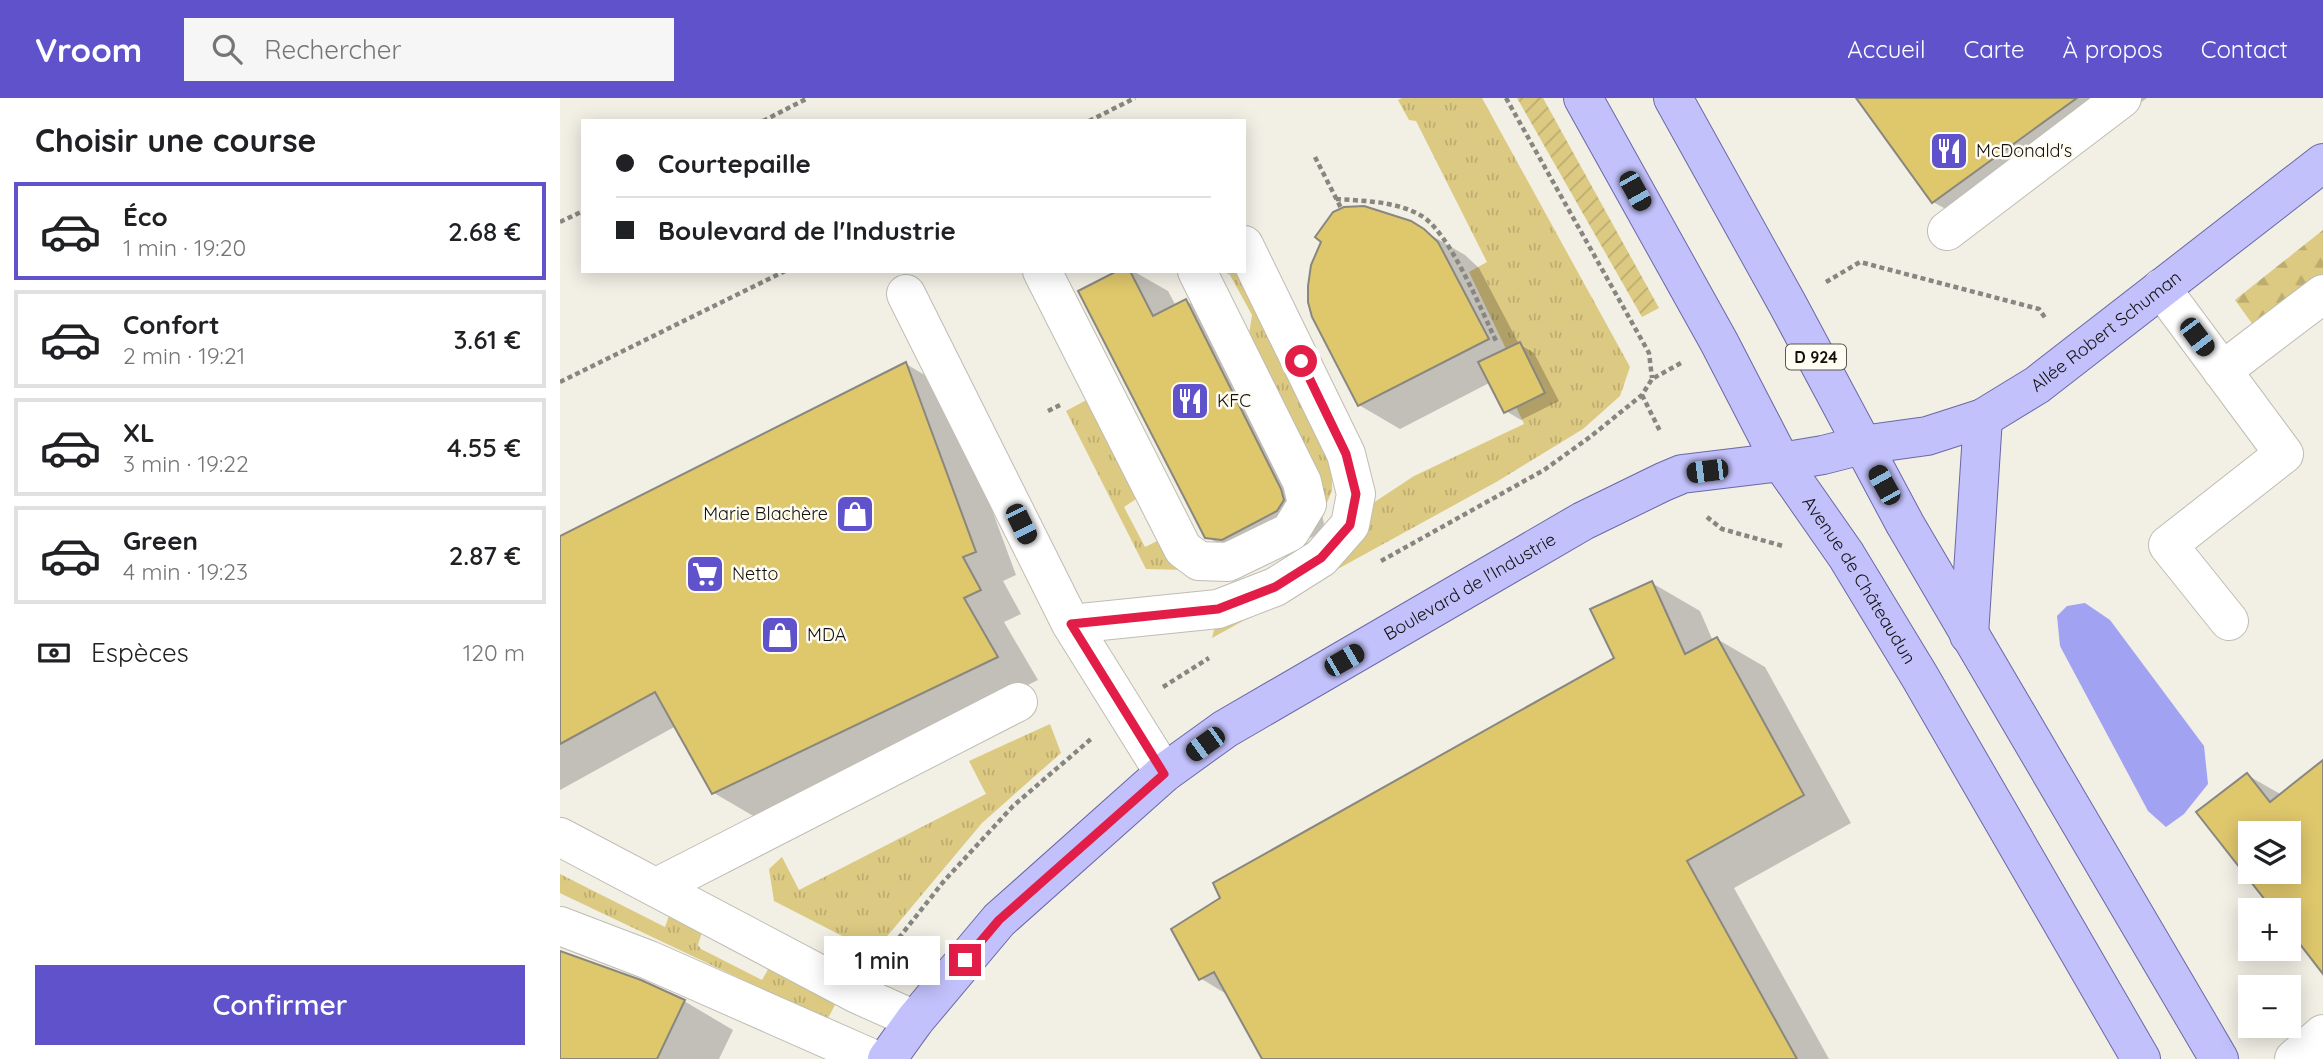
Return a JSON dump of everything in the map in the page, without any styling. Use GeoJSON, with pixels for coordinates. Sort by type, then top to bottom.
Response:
{"type":"FeatureCollection","features":[{"type":"Feature","properties":{"kind":"main road","name":"Avenue de Châteaudun"},"geometry":{"type":"LineString","coordinates":[[1583,98],[1781,462],[1846,555],[1920,677],[2141,1059]]}},
{"type":"Feature","properties":{"kind":"main road","name":"D 924"},"geometry":{"type":"LineString","coordinates":[[1673,98],[1969,635],[2219,1059]]}},
{"type":"Feature","properties":{"kind":"main road","name":"Allée Robert Schuman"},"geometry":{"type":"LineString","coordinates":[[1862,445],[1927,436],[1983,418],[2037,385],[2323,163]]}},
{"type":"Feature","properties":{"kind":"main road"},"geometry":{"type":"LineString","coordinates":[[1969,635],[1983,418]]}},
{"type":"Feature","properties":{"kind":"main road","name":"Boulevard de l'Industrie"},"geometry":{"type":"LineString","coordinates":[[887,1059],[915,1020],[999,920],[1164,774],[1225,729],[1583,522],[1682,474],[1781,462],[1862,445]]}},
{"type":"Feature","properties":{"kind":"lane"},"geometry":{"type":"LineString","coordinates":[[1947,231],[2122,98]]}},
{"type":"Feature","properties":{"kind":"lane"},"geometry":{"type":"LineString","coordinates":[[1071,624],[1218,609],[1275,587],[1321,558],[1350,525],[1356,494],[1346,454],[1246,249]]}},
{"type":"Feature","properties":{"kind":"lane"},"geometry":{"type":"LineString","coordinates":[[1043,273],[1183,549],[1199,561],[1228,562],[1290,532],[1307,504],[1302,481],[1197,273]]}},
{"type":"Feature","properties":{"kind":"lane"},"geometry":{"type":"LineString","coordinates":[[2161,288],[2284,454],[2168,545],[2229,621]]}},
{"type":"Feature","properties":{"kind":"lane"},"geometry":{"type":"LineString","coordinates":[[2222,371],[2323,294]]}},
{"type":"Feature","properties":{"kind":"lane"},"geometry":{"type":"LineString","coordinates":[[906,295],[1071,624],[1164,774]]}},
{"type":"Feature","properties":{"kind":"lane"},"geometry":{"type":"LineString","coordinates":[[657,887],[1018,702]]}},
{"type":"Feature","properties":{"kind":"lane"},"geometry":{"type":"LineString","coordinates":[[560,837],[857,994],[915,1020]]}},
{"type":"Feature","properties":{"kind":"lane"},"geometry":{"type":"LineString","coordinates":[[560,926],[649,960],[873,1059]]}},
{"type":"Feature","properties":{"kind":"lane"},"geometry":{"type":"LineString","coordinates":[[2294,1059],[2323,1034]]}},
{"type":"Feature","properties":{"kind":"path"},"geometry":{"type":"LineString","coordinates":[[767,119],[808,98]]}},
{"type":"Feature","properties":{"kind":"path"},"geometry":{"type":"LineString","coordinates":[[1093,119],[1135,98]]}},
{"type":"Feature","properties":{"kind":"path"},"geometry":{"type":"LineString","coordinates":[[1377,564],[1544,470],[1590,438],[1642,396],[1652,379],[1649,353],[1506,98]]}},
{"type":"Feature","properties":{"kind":"path"},"geometry":{"type":"LineString","coordinates":[[1315,157],[1340,208]]}},
{"type":"Feature","properties":{"kind":"path"},"geometry":{"type":"LineString","coordinates":[[1336,199],[1384,202],[1422,215],[1448,243],[1497,343]]}},
{"type":"Feature","properties":{"kind":"path"},"geometry":{"type":"LineString","coordinates":[[560,222],[581,212]]}},
{"type":"Feature","properties":{"kind":"path"},"geometry":{"type":"LineString","coordinates":[[1818,287],[1860,262],[2039,309]]}},
{"type":"Feature","properties":{"kind":"path"},"geometry":{"type":"LineString","coordinates":[[560,382],[781,273]]}},
{"type":"Feature","properties":{"kind":"path"},"geometry":{"type":"LineString","coordinates":[[1159,690],[1210,657]]}},
{"type":"Feature","properties":{"kind":"path"},"geometry":{"type":"LineString","coordinates":[[893,944],[944,881],[1013,806],[1094,737]]}},
{"type":"Feature","properties":{"kind":"green space"},"geometry":{"type":"Polygon","coordinates":[[[1482,98],[1630,367],[1620,396],[1583,429],[1498,481],[1212,638],[1216,622],[1367,507],[1414,476],[1524,424],[1516,407],[1506,349],[1469,272],[1487,262],[1416,121],[1409,120],[1398,100],[1482,98]]]}},
{"type":"Feature","properties":{"kind":"green space"},"geometry":{"type":"Polygon","coordinates":[[[1517,98],[1543,98],[1659,308],[1642,317],[1517,98]]]}},
{"type":"Feature","properties":{"kind":"green space"},"geometry":{"type":"Polygon","coordinates":[[[2323,230],[2323,275],[2256,329],[2235,300],[2323,230]]]}},
{"type":"Feature","properties":{"kind":"green space"},"geometry":{"type":"Polygon","coordinates":[[[1226,273],[1238,273],[1332,460],[1332,491],[1325,507],[1316,504],[1247,348],[1252,315],[1226,273]]]}},
{"type":"Feature","properties":{"kind":"green space"},"geometry":{"type":"Polygon","coordinates":[[[1092,397],[1142,495],[1124,507],[1145,547],[1163,538],[1187,570],[1146,569],[1066,411],[1092,397]]]}},
{"type":"Feature","properties":{"kind":"green space"},"geometry":{"type":"Polygon","coordinates":[[[1050,724],[1061,753],[982,823],[879,946],[854,942],[774,901],[769,869],[782,857],[799,890],[986,794],[969,761],[1050,724]]]}},
{"type":"Feature","properties":{"kind":"green space"},"geometry":{"type":"Polygon","coordinates":[[[560,874],[665,927],[671,910],[705,922],[698,945],[701,949],[762,980],[771,964],[807,975],[835,1005],[827,1020],[566,896],[560,893],[560,874]]]}},
{"type":"Feature","properties":{"kind":"water"},"geometry":{"type":"Polygon","coordinates":[[[2085,603],[2110,620],[2204,746],[2208,784],[2184,814],[2166,827],[2148,811],[2060,646],[2057,616],[2067,606],[2085,603]]]}},
{"type":"Feature","properties":{"kind":"building","name":"McDonald's"},"geometry":{"type":"Polygon","coordinates":[[[1856,98],[2077,98],[1932,203],[1856,98]]]}},
{"type":"Feature","properties":{"kind":"building"},"geometry":{"type":"Polygon","coordinates":[[[1364,206],[1411,221],[1438,242],[1489,339],[1358,406],[1312,317],[1308,286],[1311,265],[1321,242],[1315,237],[1333,212],[1344,207],[1364,206]]]}},
{"type":"Feature","properties":{"kind":"building","name":"KFC"},"geometry":{"type":"Polygon","coordinates":[[[1113,273],[1131,273],[1153,316],[1186,299],[1281,489],[1284,500],[1277,511],[1222,540],[1205,538],[1078,291],[1113,273]]]}},
{"type":"Feature","properties":{"kind":"building"},"geometry":{"type":"Polygon","coordinates":[[[1520,342],[1545,393],[1504,413],[1478,362],[1520,342]]]}},
{"type":"Feature","properties":{"kind":"building"},"geometry":{"type":"Polygon","coordinates":[[[906,362],[976,552],[963,557],[981,590],[964,598],[998,657],[712,794],[655,692],[560,744],[560,536],[906,362]]]}},
{"type":"Feature","properties":{"kind":"building"},"geometry":{"type":"Polygon","coordinates":[[[1652,581],[1685,654],[1717,637],[1804,795],[1687,861],[1797,1059],[1262,1059],[1214,972],[1199,980],[1171,929],[1220,898],[1213,883],[1614,658],[1590,609],[1652,581]]]}},
{"type":"Feature","properties":{"kind":"building"},"geometry":{"type":"Polygon","coordinates":[[[2323,760],[2323,974],[2301,946],[2301,898],[2264,898],[2253,884],[2301,884],[2301,821],[2238,821],[2238,865],[2196,812],[2247,773],[2270,802],[2323,760]]]}},
{"type":"Feature","properties":{"kind":"building"},"geometry":{"type":"Polygon","coordinates":[[[560,951],[641,980],[685,1000],[657,1059],[560,1059],[560,951]]]}},
{"type":"Feature","properties":{"kind":"place","name":"McDonald's"},"geometry":{"type":"Point","coordinates":[1949,151]}},
{"type":"Feature","properties":{"kind":"place","name":"KFC"},"geometry":{"type":"Point","coordinates":[1190,401]}},
{"type":"Feature","properties":{"kind":"place","name":"Marie Blachère"},"geometry":{"type":"Point","coordinates":[855,514]}},
{"type":"Feature","properties":{"kind":"place","name":"Netto"},"geometry":{"type":"Point","coordinates":[705,574]}},
{"type":"Feature","properties":{"kind":"place","name":"MDA"},"geometry":{"type":"Point","coordinates":[780,635]}},
{"type":"Feature","properties":{"kind":"route"},"geometry":{"type":"LineString","coordinates":[[965,960],[999,920],[1164,774],[1071,624],[1218,609],[1275,587],[1321,558],[1350,525],[1356,494],[1346,454],[1301,361]]}}]}
